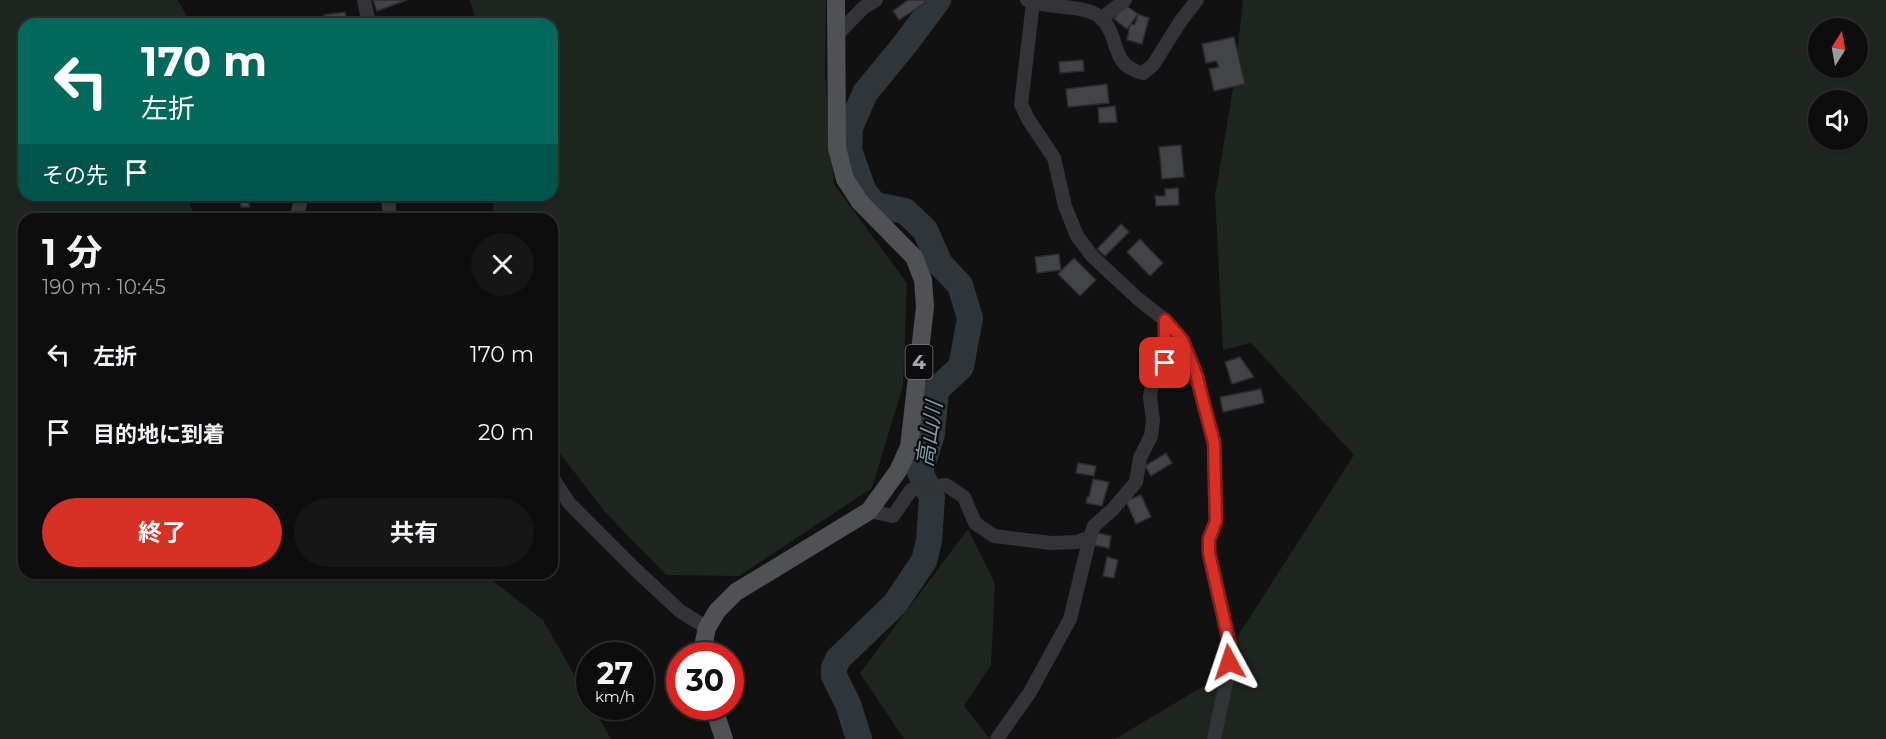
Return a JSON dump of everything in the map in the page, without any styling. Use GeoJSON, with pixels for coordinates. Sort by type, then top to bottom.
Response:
{"type":"FeatureCollection","features":[{"type":"Feature","properties":{"kind":"main road","name":"4"},"geometry":{"type":"LineString","coordinates":[[704,642],[707,628],[717,611],[736,592],[869,511],[898,471],[909,447],[925,308],[923,280],[914,257],[860,202],[845,179],[837,148],[837,0]]}},
{"type":"Feature","properties":{"kind":"main road"},"geometry":{"type":"LineString","coordinates":[[718,720],[724,739]]}},
{"type":"Feature","properties":{"kind":"street"},"geometry":{"type":"LineString","coordinates":[[363,0],[368,18]]}},
{"type":"Feature","properties":{"kind":"street"},"geometry":{"type":"LineString","coordinates":[[837,35],[863,9],[876,0]]}},
{"type":"Feature","properties":{"kind":"street"},"geometry":{"type":"LineString","coordinates":[[1101,19],[1125,0]]}},
{"type":"Feature","properties":{"kind":"street"},"geometry":{"type":"LineString","coordinates":[[1197,0],[1153,65],[1143,74],[1131,71],[1121,62],[1107,24],[1097,14],[1030,2],[1021,104],[1028,119],[1054,158],[1065,206],[1077,236],[1092,256],[1137,298],[1165,320],[1183,341],[1196,374],[1214,443],[1216,521],[1209,539],[1209,553],[1230,646],[1227,678],[1214,739]]}},
{"type":"Feature","properties":{"kind":"street"},"geometry":{"type":"LineString","coordinates":[[998,739],[1030,692],[1070,619],[1094,526],[1113,509],[1136,482],[1140,458],[1151,436],[1152,384],[1165,363],[1165,320]]}},
{"type":"Feature","properties":{"kind":"street"},"geometry":{"type":"LineString","coordinates":[[869,511],[893,516],[911,490],[946,485],[964,497],[975,524],[994,536],[1051,543],[1077,542],[1090,537]]}},
{"type":"Feature","properties":{"kind":"street"},"geometry":{"type":"LineString","coordinates":[[558,486],[569,503],[637,571],[680,611],[707,628]]}},
{"type":"Feature","properties":{"kind":"shaded area"},"geometry":{"type":"Polygon","coordinates":[[[0,0],[178,0],[188,18],[18,18],[18,201],[190,201],[192,213],[18,213],[18,579],[491,579],[543,620],[576,678],[576,720],[600,720],[611,739],[0,739],[0,0]]]}},
{"type":"Feature","properties":{"kind":"shaded area"},"geometry":{"type":"Polygon","coordinates":[[[469,0],[826,0],[825,73],[834,184],[907,283],[903,386],[872,488],[739,576],[666,575],[605,512],[558,451],[558,213],[494,213],[493,201],[558,201],[558,18],[476,18],[469,0]]]}},
{"type":"Feature","properties":{"kind":"shaded area"},"geometry":{"type":"Polygon","coordinates":[[[1243,0],[1886,0],[1886,739],[1115,739],[1207,684],[1354,455],[1251,343],[1223,350],[1215,196],[1233,88],[1243,0]]]}},
{"type":"Feature","properties":{"kind":"shaded area"},"geometry":{"type":"Polygon","coordinates":[[[968,529],[995,584],[991,665],[964,706],[990,739],[904,739],[860,673],[968,529]]]}},
{"type":"Feature","properties":{"kind":"building"},"geometry":{"type":"Polygon","coordinates":[[[373,0],[407,0],[377,11],[373,0]]]}},
{"type":"Feature","properties":{"kind":"building"},"geometry":{"type":"Polygon","coordinates":[[[908,0],[926,2],[899,20],[893,11],[908,0]]]}},
{"type":"Feature","properties":{"kind":"building"},"geometry":{"type":"Polygon","coordinates":[[[1125,5],[1138,14],[1127,29],[1114,19],[1125,5]]]}},
{"type":"Feature","properties":{"kind":"building"},"geometry":{"type":"Polygon","coordinates":[[[345,12],[346,18],[325,18],[324,15],[345,12]]]}},
{"type":"Feature","properties":{"kind":"building"},"geometry":{"type":"Polygon","coordinates":[[[1138,14],[1149,18],[1142,44],[1127,40],[1130,25],[1135,24],[1138,14]]]}},
{"type":"Feature","properties":{"kind":"building"},"geometry":{"type":"Polygon","coordinates":[[[1234,37],[1245,84],[1214,91],[1209,69],[1219,67],[1216,61],[1206,63],[1202,44],[1234,37]]]}},
{"type":"Feature","properties":{"kind":"building"},"geometry":{"type":"Polygon","coordinates":[[[1083,60],[1084,71],[1060,73],[1059,62],[1083,60]]]}},
{"type":"Feature","properties":{"kind":"building"},"geometry":{"type":"Polygon","coordinates":[[[1107,84],[1109,103],[1068,107],[1066,89],[1107,84]]]}},
{"type":"Feature","properties":{"kind":"building"},"geometry":{"type":"Polygon","coordinates":[[[1115,106],[1117,122],[1099,123],[1098,108],[1115,106]]]}},
{"type":"Feature","properties":{"kind":"building"},"geometry":{"type":"Polygon","coordinates":[[[1181,145],[1184,177],[1162,179],[1159,147],[1181,145]]]}},
{"type":"Feature","properties":{"kind":"building"},"geometry":{"type":"Polygon","coordinates":[[[1178,188],[1179,205],[1156,206],[1155,196],[1165,196],[1165,189],[1178,188]]]}},
{"type":"Feature","properties":{"kind":"building"},"geometry":{"type":"Polygon","coordinates":[[[240,201],[249,201],[249,207],[241,207],[240,201]]]}},
{"type":"Feature","properties":{"kind":"building"},"geometry":{"type":"Polygon","coordinates":[[[1121,224],[1129,232],[1105,256],[1097,249],[1121,224]]]}},
{"type":"Feature","properties":{"kind":"building"},"geometry":{"type":"Polygon","coordinates":[[[1140,239],[1163,263],[1150,276],[1127,252],[1140,239]]]}},
{"type":"Feature","properties":{"kind":"building"},"geometry":{"type":"Polygon","coordinates":[[[1059,254],[1061,270],[1037,273],[1035,257],[1059,254]]]}},
{"type":"Feature","properties":{"kind":"building"},"geometry":{"type":"Polygon","coordinates":[[[1074,258],[1096,280],[1080,296],[1058,274],[1074,258]]]}},
{"type":"Feature","properties":{"kind":"building"},"geometry":{"type":"Polygon","coordinates":[[[1240,357],[1254,377],[1232,384],[1225,362],[1240,357]]]}},
{"type":"Feature","properties":{"kind":"building"},"geometry":{"type":"Polygon","coordinates":[[[1261,389],[1264,403],[1223,412],[1220,397],[1261,389]]]}},
{"type":"Feature","properties":{"kind":"building"},"geometry":{"type":"Polygon","coordinates":[[[1166,453],[1172,463],[1151,476],[1145,466],[1166,453]]]}},
{"type":"Feature","properties":{"kind":"building"},"geometry":{"type":"Polygon","coordinates":[[[1078,463],[1096,466],[1094,476],[1076,473],[1078,463]]]}},
{"type":"Feature","properties":{"kind":"building"},"geometry":{"type":"Polygon","coordinates":[[[1093,479],[1109,482],[1102,506],[1086,503],[1093,479]]]}},
{"type":"Feature","properties":{"kind":"building"},"geometry":{"type":"Polygon","coordinates":[[[1141,495],[1151,517],[1136,524],[1126,501],[1141,495]]]}},
{"type":"Feature","properties":{"kind":"building"},"geometry":{"type":"Polygon","coordinates":[[[1097,533],[1111,536],[1109,548],[1094,545],[1097,533]]]}},
{"type":"Feature","properties":{"kind":"building"},"geometry":{"type":"Polygon","coordinates":[[[1107,557],[1118,560],[1114,578],[1103,576],[1107,557]]]}},
{"type":"Feature","properties":{"kind":"waterway","name":"高山川"},"geometry":{"type":"LineString","coordinates":[[859,739],[848,704],[834,676],[834,668],[838,659],[895,604],[924,561],[929,541],[932,497],[920,472],[932,434],[936,390],[961,367],[970,318],[960,285],[940,264],[925,230],[905,211],[875,205],[864,192],[849,150],[850,128],[865,93],[938,0]]}},
{"type":"Feature","properties":{"kind":"route"},"geometry":{"type":"LineString","coordinates":[[1165,363],[1165,320],[1183,341],[1196,374],[1214,443],[1216,521],[1209,539],[1209,553],[1230,646],[1229,662]]}}]}
